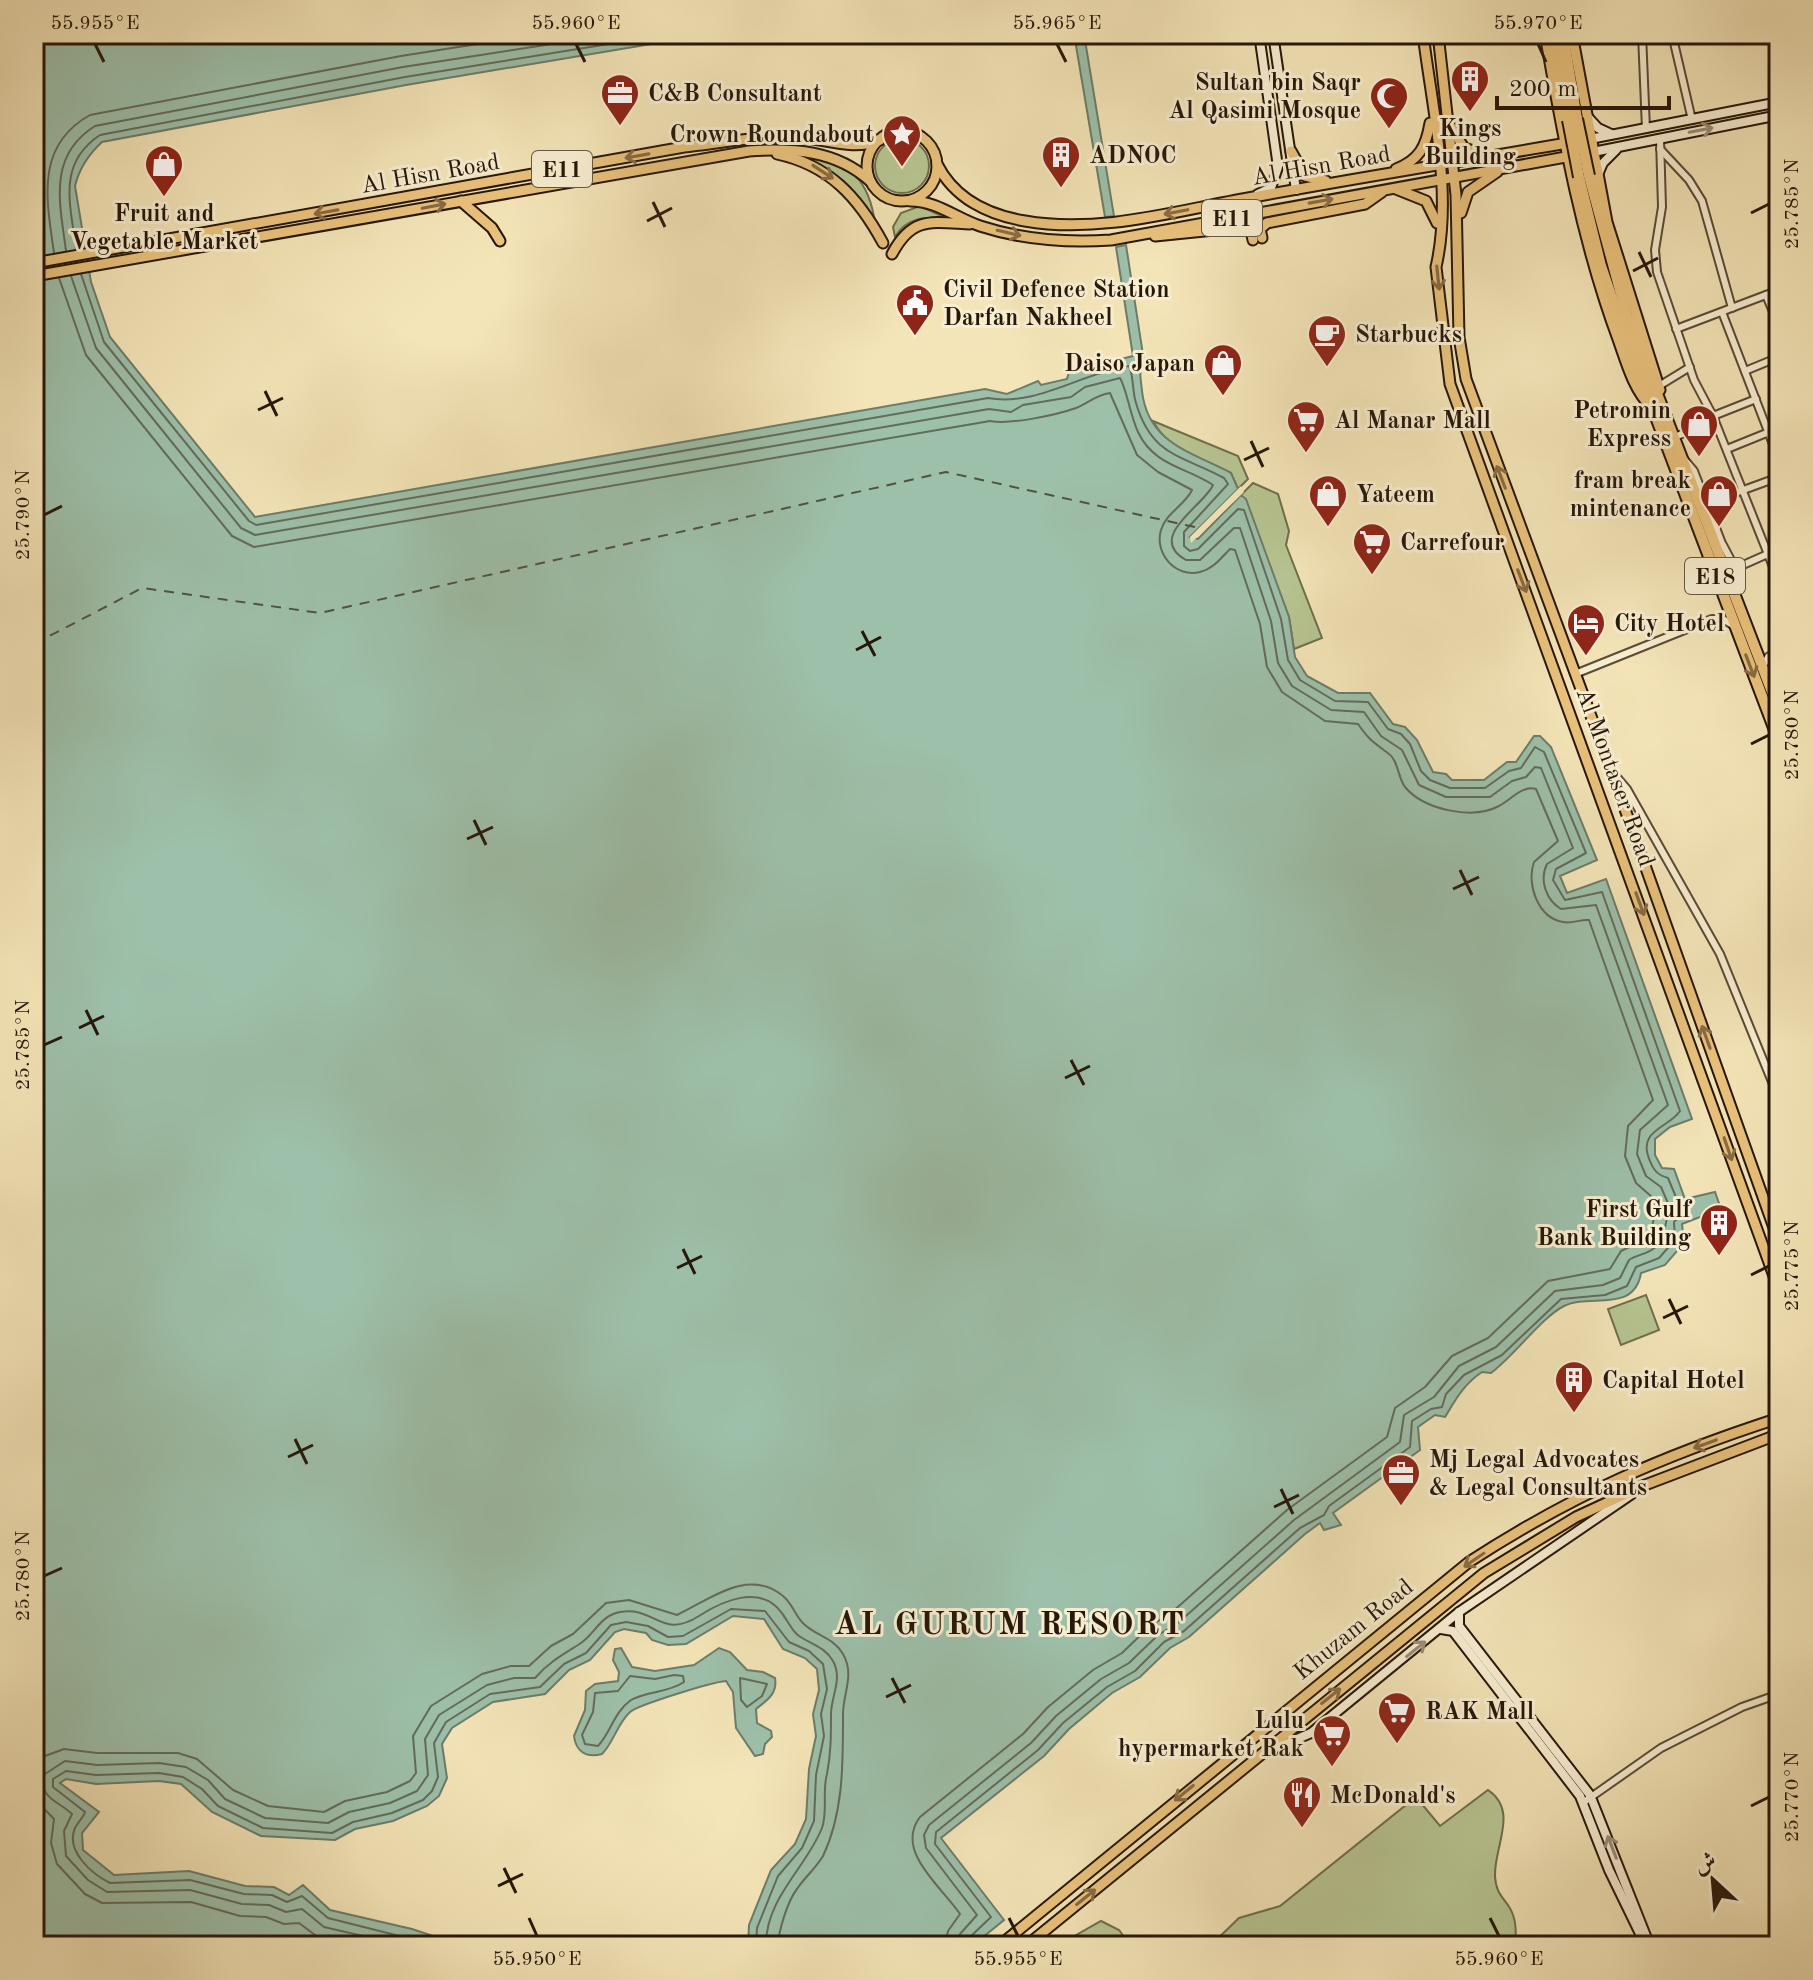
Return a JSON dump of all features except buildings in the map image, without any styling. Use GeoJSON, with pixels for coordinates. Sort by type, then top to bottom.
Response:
{"type":"FeatureCollection","features":[{"type":"Feature","properties":{"kind":"highway","name":"E18"},"geometry":{"type":"LineString","coordinates":[[1554,34],[1601,266],[1779,741]]}},
{"type":"Feature","properties":{"kind":"highway","name":"E18"},"geometry":{"type":"LineString","coordinates":[[1563,34],[1573,120]]}},
{"type":"Feature","properties":{"kind":"highway","name":"E18"},"geometry":{"type":"LineString","coordinates":[[1584,178],[1627,316],[1756,650],[1776,692],[1779,710]]}},
{"type":"Feature","properties":{"kind":"main road","name":"Al Montaser Road"},"geometry":{"type":"LineString","coordinates":[[1423,34],[1439,165],[1440,250],[1436,267],[1450,384],[1779,1290]]}},
{"type":"Feature","properties":{"kind":"main road","name":"Al Montaser Road"},"geometry":{"type":"LineString","coordinates":[[1438,34],[1455,178],[1459,337],[1475,409],[1611,770],[1779,1242]]}},
{"type":"Feature","properties":{"kind":"main road"},"geometry":{"type":"LineString","coordinates":[[1545,34],[1573,120],[1590,139],[1593,152],[1584,178]]}},
{"type":"Feature","properties":{"kind":"main road"},"geometry":{"type":"LineString","coordinates":[[1572,34],[1573,120],[1565,143],[1568,157],[1584,178],[1659,386],[1672,435]]}},
{"type":"Feature","properties":{"kind":"main road"},"geometry":{"type":"LineString","coordinates":[[1382,175],[1419,155],[1427,139],[1432,112]]}},
{"type":"Feature","properties":{"kind":"main road"},"geometry":{"type":"LineString","coordinates":[[1545,147],[1573,120]]}},
{"type":"Feature","properties":{"kind":"main road"},"geometry":{"type":"LineString","coordinates":[[1448,121],[1464,148],[1490,156]]}},
{"type":"Feature","properties":{"kind":"main road"},"geometry":{"type":"LineString","coordinates":[[896,132],[920,136],[935,153],[937,164],[932,185],[910,201],[887,198],[870,181],[868,159],[880,140],[896,132]]}},
{"type":"Feature","properties":{"kind":"main road","name":"Al Hisn Road"},"geometry":{"type":"LineString","coordinates":[[34,263],[684,147],[793,137],[859,147],[880,140]]}},
{"type":"Feature","properties":{"kind":"main road","name":"Al Hisn Road"},"geometry":{"type":"LineString","coordinates":[[937,164],[953,189],[964,199],[1023,221],[1108,223],[1590,139]]}},
{"type":"Feature","properties":{"kind":"main road","name":"Al Hisn Road"},"geometry":{"type":"LineString","coordinates":[[34,276],[749,151],[788,150],[825,155],[842,161],[870,181]]}},
{"type":"Feature","properties":{"kind":"main road"},"geometry":{"type":"LineString","coordinates":[[749,151],[791,157],[829,175],[860,204],[883,243]]}},
{"type":"Feature","properties":{"kind":"main road"},"geometry":{"type":"LineString","coordinates":[[1291,151],[1305,176],[1345,181]]}},
{"type":"Feature","properties":{"kind":"main road","name":"Al Hisn Road"},"geometry":{"type":"LineString","coordinates":[[910,201],[931,202],[975,224],[1014,235],[1059,241],[1111,240],[1593,152]]}},
{"type":"Feature","properties":{"kind":"main road"},"geometry":{"type":"LineString","coordinates":[[1542,161],[1584,178]]}},
{"type":"Feature","properties":{"kind":"main road"},"geometry":{"type":"LineString","coordinates":[[1458,248],[1461,206],[1468,192],[1503,169]]}},
{"type":"Feature","properties":{"kind":"main road"},"geometry":{"type":"LineString","coordinates":[[1144,235],[1174,237],[1244,227],[1251,230],[1257,239],[1264,224],[1365,204],[1390,188],[1414,194],[1429,205],[1436,218],[1440,250]]}},
{"type":"Feature","properties":{"kind":"main road"},"geometry":{"type":"LineString","coordinates":[[1204,224],[1234,212],[1291,201],[1296,190]]}},
{"type":"Feature","properties":{"kind":"main road"},"geometry":{"type":"LineString","coordinates":[[461,201],[492,228],[500,241]]}},
{"type":"Feature","properties":{"kind":"main road"},"geometry":{"type":"LineString","coordinates":[[892,254],[904,233],[924,223],[975,224]]}},
{"type":"Feature","properties":{"kind":"main road"},"geometry":{"type":"LineString","coordinates":[[1450,384],[1459,382],[1462,385],[1475,409]]}},
{"type":"Feature","properties":{"kind":"main road"},"geometry":{"type":"LineString","coordinates":[[1753,1427],[1779,1412]]}},
{"type":"Feature","properties":{"kind":"main road","name":"Khuzam Road"},"geometry":{"type":"LineString","coordinates":[[999,1946],[1440,1584],[1530,1523],[1608,1482],[1779,1418]]}},
{"type":"Feature","properties":{"kind":"main road","name":"Khuzam Road"},"geometry":{"type":"LineString","coordinates":[[1026,1946],[1454,1595],[1576,1517],[1645,1485],[1779,1434]]}},
{"type":"Feature","properties":{"kind":"main road"},"geometry":{"type":"LineString","coordinates":[[1754,1444],[1779,1442]]}},
{"type":"Feature","properties":{"kind":"main road"},"geometry":{"type":"LineString","coordinates":[[1576,1517],[1585,1507],[1609,1495],[1608,1482]]}},
{"type":"Feature","properties":{"kind":"street"},"geometry":{"type":"LineString","coordinates":[[1260,34],[1267,49],[1274,37]]}},
{"type":"Feature","properties":{"kind":"street"},"geometry":{"type":"LineString","coordinates":[[1248,198],[1271,188],[1278,177],[1260,34]]}},
{"type":"Feature","properties":{"kind":"street"},"geometry":{"type":"LineString","coordinates":[[1642,34],[1646,129]]}},
{"type":"Feature","properties":{"kind":"street"},"geometry":{"type":"LineString","coordinates":[[1672,34],[1692,120]]}},
{"type":"Feature","properties":{"kind":"street"},"geometry":{"type":"LineString","coordinates":[[1274,37],[1296,190]]}},
{"type":"Feature","properties":{"kind":"street"},"geometry":{"type":"LineString","coordinates":[[1590,139],[1779,102]]}},
{"type":"Feature","properties":{"kind":"street"},"geometry":{"type":"LineString","coordinates":[[1593,152],[1779,115]]}},
{"type":"Feature","properties":{"kind":"street"},"geometry":{"type":"LineString","coordinates":[[1573,120],[1616,134]]}},
{"type":"Feature","properties":{"kind":"street"},"geometry":{"type":"LineString","coordinates":[[1660,138],[1662,207],[1654,261],[1690,367],[1714,417],[1779,582]]}},
{"type":"Feature","properties":{"kind":"street"},"geometry":{"type":"LineString","coordinates":[[1584,178],[1621,147]]}},
{"type":"Feature","properties":{"kind":"street"},"geometry":{"type":"LineString","coordinates":[[1660,149],[1689,180],[1702,201],[1732,308]]}},
{"type":"Feature","properties":{"kind":"street"},"geometry":{"type":"LineString","coordinates":[[1779,268],[1779,279]]}},
{"type":"Feature","properties":{"kind":"street"},"geometry":{"type":"LineString","coordinates":[[1676,329],[1779,290]]}},
{"type":"Feature","properties":{"kind":"street"},"geometry":{"type":"LineString","coordinates":[[1766,295],[1779,326]]}},
{"type":"Feature","properties":{"kind":"street"},"geometry":{"type":"LineString","coordinates":[[1722,312],[1779,460]]}},
{"type":"Feature","properties":{"kind":"street"},"geometry":{"type":"LineString","coordinates":[[1745,371],[1779,357]]}},
{"type":"Feature","properties":{"kind":"street"},"geometry":{"type":"LineString","coordinates":[[1659,386],[1690,367]]}},
{"type":"Feature","properties":{"kind":"street"},"geometry":{"type":"LineString","coordinates":[[1672,435],[1756,399]]}},
{"type":"Feature","properties":{"kind":"street"},"geometry":{"type":"LineString","coordinates":[[1727,449],[1779,428]]}},
{"type":"Feature","properties":{"kind":"street"},"geometry":{"type":"LineString","coordinates":[[1681,458],[1693,468],[1733,564],[1743,565],[1779,549]]}},
{"type":"Feature","properties":{"kind":"street"},"geometry":{"type":"LineString","coordinates":[[1708,503],[1779,477]]}},
{"type":"Feature","properties":{"kind":"street"},"geometry":{"type":"LineString","coordinates":[[1713,539],[1723,546]]}},
{"type":"Feature","properties":{"kind":"street"},"geometry":{"type":"LineString","coordinates":[[1732,588],[1743,565]]}},
{"type":"Feature","properties":{"kind":"street"},"geometry":{"type":"LineString","coordinates":[[1712,619],[1726,603]]}},
{"type":"Feature","properties":{"kind":"street"},"geometry":{"type":"LineString","coordinates":[[1575,674],[1712,619],[1723,619],[1734,626]]}},
{"type":"Feature","properties":{"kind":"street"},"geometry":{"type":"LineString","coordinates":[[1756,650],[1771,655]]}},
{"type":"Feature","properties":{"kind":"street"},"geometry":{"type":"LineString","coordinates":[[1763,667],[1771,655],[1779,651]]}},
{"type":"Feature","properties":{"kind":"street"},"geometry":{"type":"LineString","coordinates":[[1611,770],[1627,789],[1720,954],[1779,1099]]}},
{"type":"Feature","properties":{"kind":"street"},"geometry":{"type":"LineString","coordinates":[[1260,1754],[1311,1733],[1459,1612],[1645,1485]]}},
{"type":"Feature","properties":{"kind":"street"},"geometry":{"type":"LineString","coordinates":[[1459,1612],[1459,1626],[1587,1798],[1609,1870],[1648,1946]]}},
{"type":"Feature","properties":{"kind":"street"},"geometry":{"type":"LineString","coordinates":[[1440,1629],[1453,1631],[1587,1798]]}},
{"type":"Feature","properties":{"kind":"street"},"geometry":{"type":"LineString","coordinates":[[1587,1798],[1661,1748],[1731,1712],[1779,1694]]}},
{"type":"Feature","properties":{"kind":"shaded area"},"geometry":{"type":"Polygon","coordinates":[[[902,139],[921,147],[929,166],[921,185],[902,193],[883,185],[875,166],[883,147],[902,139]]]}},
{"type":"Feature","properties":{"kind":"shaded area"},"geometry":{"type":"Polygon","coordinates":[[[801,156],[830,162],[851,172],[865,189],[874,217],[843,181],[801,156]]]}},
{"type":"Feature","properties":{"kind":"shaded area"},"geometry":{"type":"Polygon","coordinates":[[[920,206],[946,218],[924,218],[910,222],[895,237],[893,227],[901,213],[920,206]]]}},
{"type":"Feature","properties":{"kind":"shaded area"},"geometry":{"type":"Polygon","coordinates":[[[1153,421],[1238,456],[1248,479],[1238,489],[1231,473],[1177,447],[1153,421]]]}},
{"type":"Feature","properties":{"kind":"shaded area"},"geometry":{"type":"Polygon","coordinates":[[[1253,483],[1278,494],[1289,531],[1286,545],[1322,638],[1294,649],[1289,617],[1241,495],[1253,483]]]}},
{"type":"Feature","properties":{"kind":"shaded area"},"geometry":{"type":"Polygon","coordinates":[[[1646,1295],[1659,1330],[1621,1345],[1608,1309],[1646,1295]]]}},
{"type":"Feature","properties":{"kind":"shaded area"},"geometry":{"type":"Polygon","coordinates":[[[1488,1790],[1497,1798],[1504,1819],[1495,1876],[1500,1894],[1514,1918],[1515,1946],[1210,1946],[1239,1918],[1280,1906],[1416,1797],[1440,1826],[1488,1790]]]}},
{"type":"Feature","properties":{"kind":"shaded area"},"geometry":{"type":"Polygon","coordinates":[[[1101,1921],[1119,1930],[1131,1946],[1057,1946],[1101,1921]]]}},
{"type":"Feature","properties":{"kind":"water"},"geometry":{"type":"Polygon","coordinates":[[[34,34],[711,34],[406,85],[102,142],[97,147],[82,168],[75,186],[91,282],[110,337],[255,517],[985,389],[1007,394],[1038,381],[1041,385],[1067,379],[1069,372],[1133,356],[1116,247],[1126,245],[1144,361],[1140,376],[1146,409],[1163,435],[1187,452],[1231,473],[1238,489],[1190,537],[1198,539],[1241,495],[1246,499],[1289,617],[1295,657],[1307,676],[1338,693],[1370,693],[1393,724],[1405,727],[1417,740],[1433,772],[1446,774],[1452,780],[1484,780],[1507,762],[1516,762],[1534,736],[1540,736],[1551,747],[1597,860],[1560,876],[1567,893],[1606,879],[1692,1119],[1670,1127],[1655,1139],[1655,1155],[1662,1168],[1674,1169],[1685,1199],[1715,1192],[1721,1209],[1682,1224],[1684,1243],[1665,1265],[1641,1273],[1637,1286],[1630,1294],[1610,1300],[1574,1303],[1555,1311],[1491,1373],[1482,1372],[1470,1382],[1445,1417],[1435,1415],[1418,1427],[1420,1450],[1333,1513],[1341,1525],[1324,1530],[1320,1523],[1305,1534],[1189,1637],[1170,1648],[1140,1677],[1112,1693],[1069,1729],[1044,1756],[941,1838],[1004,1920],[972,1946],[748,1946],[749,1925],[771,1870],[795,1844],[806,1819],[809,1769],[816,1736],[813,1714],[819,1690],[817,1669],[805,1658],[783,1649],[764,1619],[733,1616],[686,1644],[668,1645],[652,1640],[646,1633],[624,1629],[615,1632],[590,1660],[569,1670],[545,1694],[493,1702],[452,1728],[442,1744],[447,1778],[439,1796],[427,1806],[393,1821],[355,1829],[335,1840],[261,1836],[212,1812],[181,1784],[159,1781],[96,1784],[66,1779],[60,1783],[99,1812],[82,1833],[83,1850],[114,1875],[189,1871],[245,1886],[274,1887],[289,1895],[303,1885],[330,1910],[412,1929],[463,1946],[34,1946],[34,34]]]}},
{"type":"Feature","properties":{"kind":"water"},"geometry":{"type":"Polygon","coordinates":[[[1074,34],[1084,34],[1114,216],[1105,217],[1074,34]]]}},
{"type":"Feature","properties":{"kind":"water"},"geometry":{"type":"Polygon","coordinates":[[[621,1648],[632,1667],[655,1671],[694,1665],[719,1648],[730,1652],[747,1670],[763,1672],[775,1678],[773,1693],[756,1709],[757,1723],[771,1731],[772,1737],[765,1744],[763,1754],[755,1756],[736,1728],[733,1692],[726,1681],[676,1694],[636,1709],[626,1717],[602,1754],[583,1752],[574,1736],[585,1710],[586,1691],[595,1684],[618,1681],[619,1672],[613,1660],[615,1649],[621,1648]]]}},
{"type":"Feature","properties":{"kind":"pier"},"geometry":{"type":"Polygon","coordinates":[[[1241,486],[1244,492],[1191,543],[1190,537],[1241,486]]]}},
{"type":"Feature","properties":{"kind":"ferry route"},"geometry":{"type":"LineString","coordinates":[[34,644],[142,588],[320,613],[946,472],[1199,528]]}},
{"type":"Feature","properties":{"kind":"place","name":"Kings Building"},"geometry":{"type":"Point","coordinates":[1470,113]}},
{"type":"Feature","properties":{"kind":"place","name":"C&B Consultant"},"geometry":{"type":"Point","coordinates":[620,127]}},
{"type":"Feature","properties":{"kind":"place","name":"Sultan bin Saqr Al Qasimi Mosque"},"geometry":{"type":"Point","coordinates":[1389,130]}},
{"type":"Feature","properties":{"kind":"place","name":"Crown Roundabout"},"geometry":{"type":"Point","coordinates":[902,168]}},
{"type":"Feature","properties":{"kind":"place","name":"ADNOC"},"geometry":{"type":"Point","coordinates":[1061,189]}},
{"type":"Feature","properties":{"kind":"place","name":"Fruit and Vegetable Market"},"geometry":{"type":"Point","coordinates":[164,198]}},
{"type":"Feature","properties":{"kind":"place","name":"Civil Defence Station Darfan Nakheel"},"geometry":{"type":"Point","coordinates":[915,337]}},
{"type":"Feature","properties":{"kind":"place","name":"Starbucks"},"geometry":{"type":"Point","coordinates":[1327,368]}},
{"type":"Feature","properties":{"kind":"place","name":"Daiso Japan"},"geometry":{"type":"Point","coordinates":[1223,397]}},
{"type":"Feature","properties":{"kind":"place","name":"Al Manar Mall"},"geometry":{"type":"Point","coordinates":[1306,454]}},
{"type":"Feature","properties":{"kind":"place","name":"Petromin Express"},"geometry":{"type":"Point","coordinates":[1699,458]}},
{"type":"Feature","properties":{"kind":"place","name":"Yateem"},"geometry":{"type":"Point","coordinates":[1328,528]}},
{"type":"Feature","properties":{"kind":"place","name":"fram break mintenance"},"geometry":{"type":"Point","coordinates":[1719,528]}},
{"type":"Feature","properties":{"kind":"place","name":"Carrefour"},"geometry":{"type":"Point","coordinates":[1372,576]}},
{"type":"Feature","properties":{"kind":"place","name":"City Hotel"},"geometry":{"type":"Point","coordinates":[1586,657]}},
{"type":"Feature","properties":{"kind":"place","name":"First Gulf Bank Building"},"geometry":{"type":"Point","coordinates":[1719,1257]}},
{"type":"Feature","properties":{"kind":"place","name":"Capital Hotel"},"geometry":{"type":"Point","coordinates":[1574,1414]}},
{"type":"Feature","properties":{"kind":"place","name":"Mj Legal Advocates & Legal Consultants"},"geometry":{"type":"Point","coordinates":[1401,1507]}},
{"type":"Feature","properties":{"kind":"place","name":"RAK Mall"},"geometry":{"type":"Point","coordinates":[1397,1745]}},
{"type":"Feature","properties":{"kind":"place","name":"Lulu hypermarket Rak"},"geometry":{"type":"Point","coordinates":[1332,1768]}},
{"type":"Feature","properties":{"kind":"place","name":"McDonald's"},"geometry":{"type":"Point","coordinates":[1302,1829]}},
{"type":"Feature","properties":{"kind":"district","name":"AL GURUM RESORT"},"geometry":{"type":"Point","coordinates":[1010,1623]}}]}
